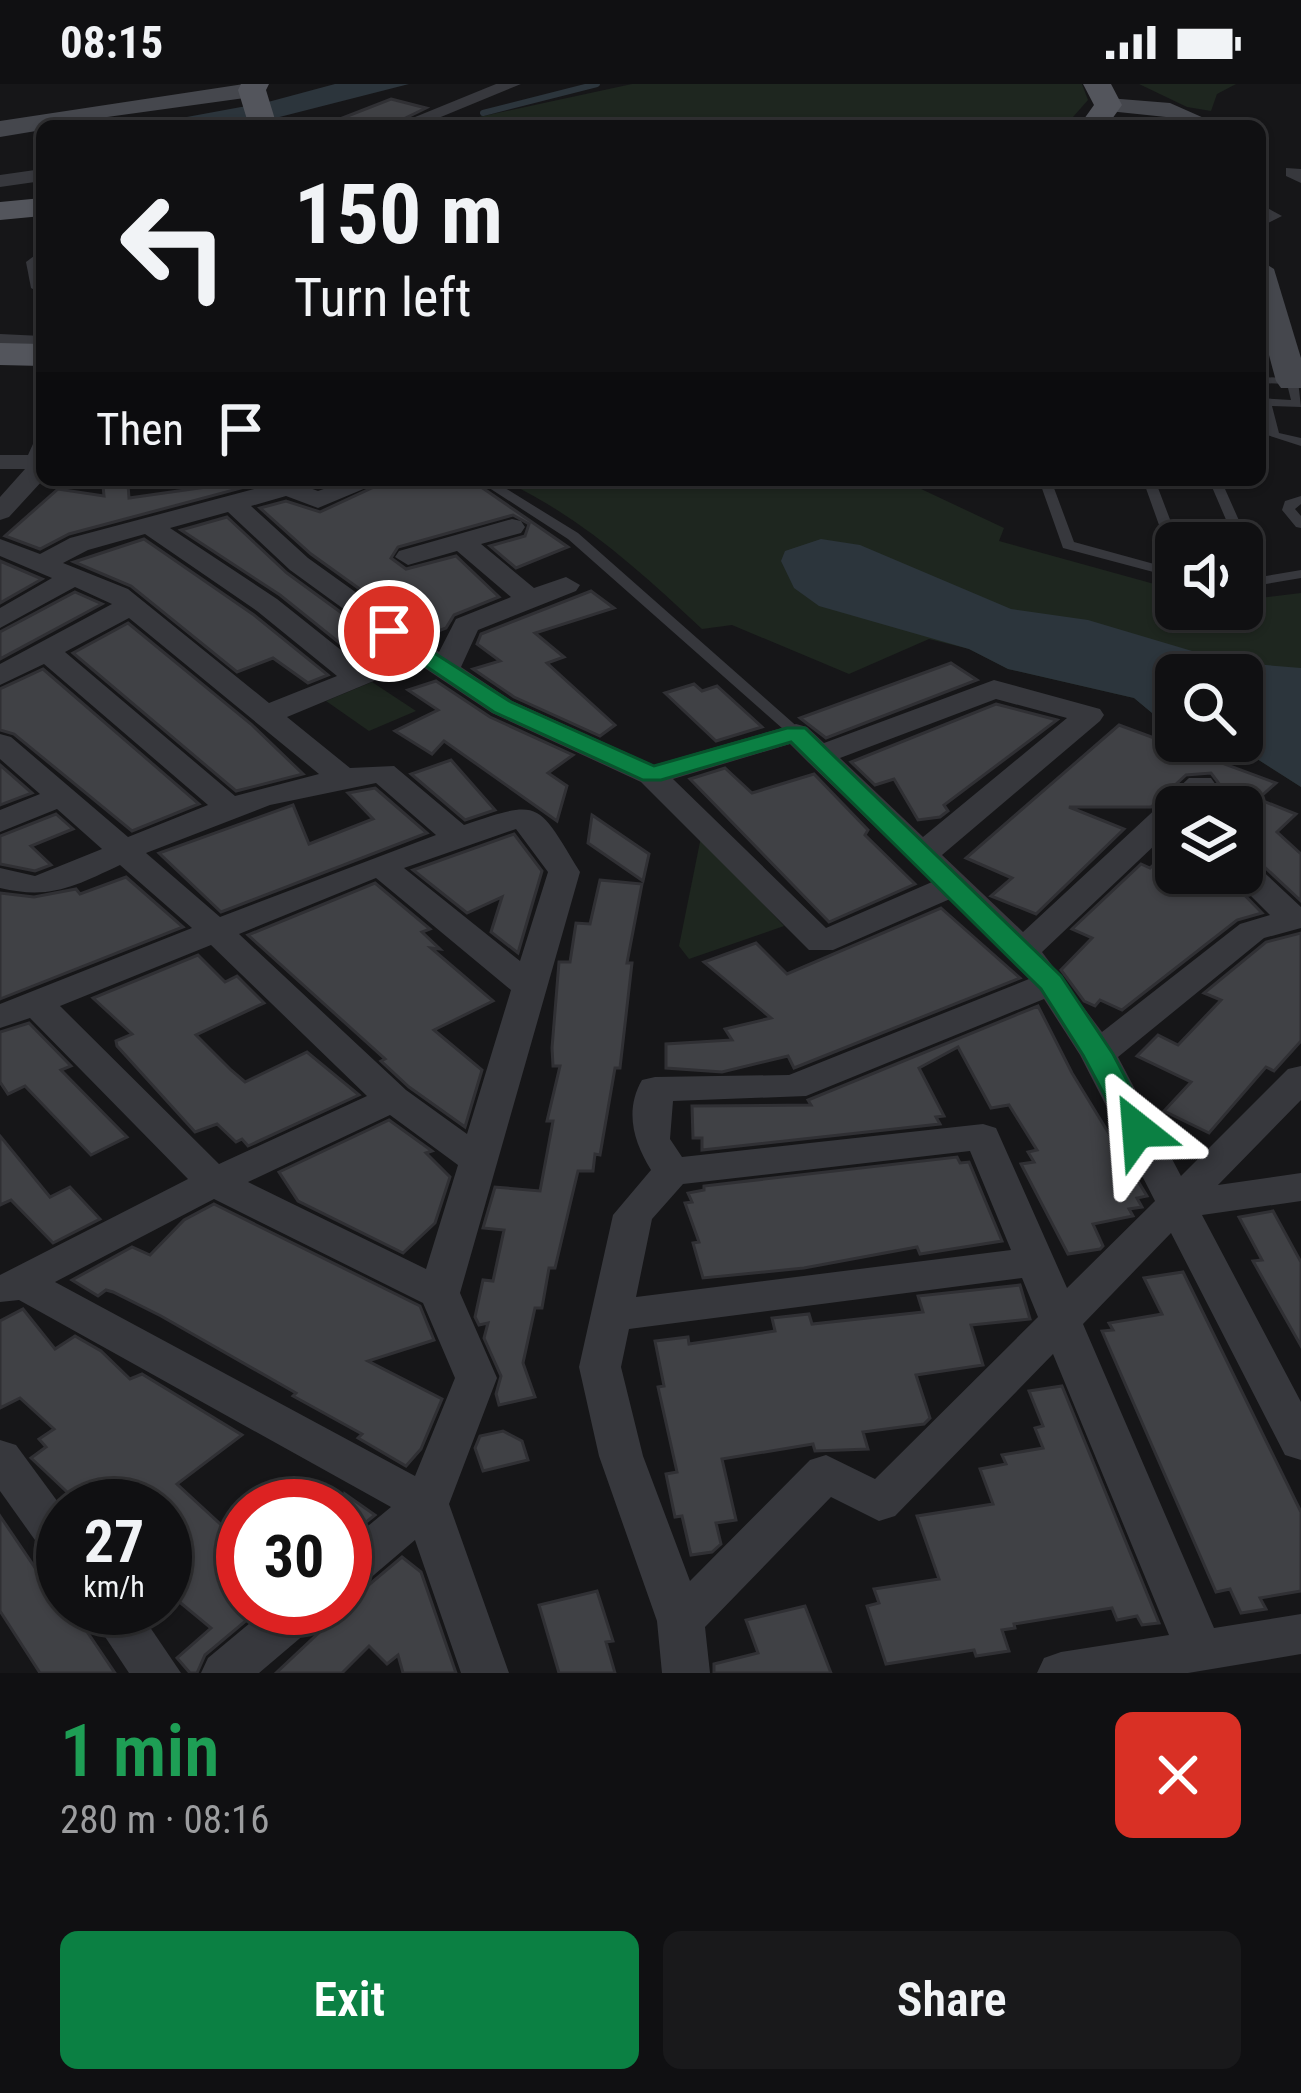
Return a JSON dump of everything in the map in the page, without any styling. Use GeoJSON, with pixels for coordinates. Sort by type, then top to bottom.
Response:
{"type":"FeatureCollection","features":[{"type":"Feature","properties":{"kind":"main road"},"geometry":{"type":"LineString","coordinates":[[254,87],[275,120]]}},
{"type":"Feature","properties":{"kind":"main road"},"geometry":{"type":"LineString","coordinates":[[0,211],[36,208]]}},
{"type":"Feature","properties":{"kind":"main road"},"geometry":{"type":"LineString","coordinates":[[0,354],[36,355]]}},
{"type":"Feature","properties":{"kind":"street"},"geometry":{"type":"LineString","coordinates":[[418,120],[512,84]]}},
{"type":"Feature","properties":{"kind":"street"},"geometry":{"type":"LineString","coordinates":[[0,125],[254,87]]}},
{"type":"Feature","properties":{"kind":"street"},"geometry":{"type":"LineString","coordinates":[[1099,105],[1170,110],[1195,120]]}},
{"type":"Feature","properties":{"kind":"street"},"geometry":{"type":"LineString","coordinates":[[0,181],[36,176]]}},
{"type":"Feature","properties":{"kind":"street"},"geometry":{"type":"LineString","coordinates":[[1266,305],[1283,401]]}},
{"type":"Feature","properties":{"kind":"street"},"geometry":{"type":"LineString","coordinates":[[0,341],[36,343]]}},
{"type":"Feature","properties":{"kind":"street"},"geometry":{"type":"LineString","coordinates":[[0,462],[36,457]]}},
{"type":"Feature","properties":{"kind":"street"},"geometry":{"type":"LineString","coordinates":[[0,512],[27,486],[36,465]]}},
{"type":"Feature","properties":{"kind":"street"},"geometry":{"type":"LineString","coordinates":[[41,564],[79,544],[248,493],[289,488],[318,500],[356,486]]}},
{"type":"Feature","properties":{"kind":"street"},"geometry":{"type":"LineString","coordinates":[[248,493],[299,564],[432,662],[502,707],[652,775],[821,943],[954,886]]}},
{"type":"Feature","properties":{"kind":"street"},"geometry":{"type":"LineString","coordinates":[[149,525],[267,605],[358,679]]}},
{"type":"Feature","properties":{"kind":"street"},"geometry":{"type":"LineString","coordinates":[[408,556],[512,527]]}},
{"type":"Feature","properties":{"kind":"street"},"geometry":{"type":"LineString","coordinates":[[461,541],[530,599]]}},
{"type":"Feature","properties":{"kind":"street"},"geometry":{"type":"LineString","coordinates":[[0,547],[118,595],[342,777]]}},
{"type":"Feature","properties":{"kind":"street"},"geometry":{"type":"LineString","coordinates":[[0,620],[72,577]]}},
{"type":"Feature","properties":{"kind":"street"},"geometry":{"type":"LineString","coordinates":[[269,714],[358,679],[432,662],[466,625],[566,585]]}},
{"type":"Feature","properties":{"kind":"street"},"geometry":{"type":"LineString","coordinates":[[0,676],[128,607]]}},
{"type":"Feature","properties":{"kind":"street"},"geometry":{"type":"LineString","coordinates":[[48,652],[227,805]]}},
{"type":"Feature","properties":{"kind":"street"},"geometry":{"type":"LineString","coordinates":[[652,775],[808,745],[994,689],[1090,715],[923,854]]}},
{"type":"Feature","properties":{"kind":"street"},"geometry":{"type":"LineString","coordinates":[[808,745],[1051,983],[1098,1054],[1301,1443]]}},
{"type":"Feature","properties":{"kind":"street"},"geometry":{"type":"LineString","coordinates":[[2,746],[217,932],[393,1099],[476,1159]]}},
{"type":"Feature","properties":{"kind":"street"},"geometry":{"type":"LineString","coordinates":[[0,878],[35,886],[63,880],[227,805],[342,777],[383,773],[458,837]]}},
{"type":"Feature","properties":{"kind":"street"},"geometry":{"type":"LineString","coordinates":[[0,822],[59,797]]}},
{"type":"Feature","properties":{"kind":"street"},"geometry":{"type":"LineString","coordinates":[[372,1549],[426,1504],[476,1378],[439,1293],[564,872],[542,836],[521,816],[380,865],[18,1010],[214,1182],[439,1293]]}},
{"type":"Feature","properties":{"kind":"street"},"geometry":{"type":"LineString","coordinates":[[1023,951],[1155,845]]}},
{"type":"Feature","properties":{"kind":"street"},"geometry":{"type":"LineString","coordinates":[[380,865],[530,987]]}},
{"type":"Feature","properties":{"kind":"street"},"geometry":{"type":"LineString","coordinates":[[1263,888],[1297,918]]}},
{"type":"Feature","properties":{"kind":"street"},"geometry":{"type":"LineString","coordinates":[[1098,1054],[1252,931],[1297,918]]}},
{"type":"Feature","properties":{"kind":"street"},"geometry":{"type":"LineString","coordinates":[[672,1172],[651,1138],[655,1089],[793,1087],[1051,983]]}},
{"type":"Feature","properties":{"kind":"street"},"geometry":{"type":"LineString","coordinates":[[681,1621],[826,1473],[879,1503],[1301,1078]]}},
{"type":"Feature","properties":{"kind":"street"},"geometry":{"type":"LineString","coordinates":[[10,1288],[214,1182],[393,1099]]}},
{"type":"Feature","properties":{"kind":"street"},"geometry":{"type":"LineString","coordinates":[[686,1673],[681,1621],[621,1456],[600,1367],[633,1216],[672,1172],[983,1137],[1199,1649]]}},
{"type":"Feature","properties":{"kind":"street"},"geometry":{"type":"LineString","coordinates":[[1177,1205],[1301,1187]]}},
{"type":"Feature","properties":{"kind":"street"},"geometry":{"type":"LineString","coordinates":[[610,1316],[1034,1262]]}},
{"type":"Feature","properties":{"kind":"street"},"geometry":{"type":"LineString","coordinates":[[10,1288],[426,1504],[485,1673]]}},
{"type":"Feature","properties":{"kind":"street"},"geometry":{"type":"LineString","coordinates":[[0,1457],[36,1507]]}},
{"type":"Feature","properties":{"kind":"street"},"geometry":{"type":"LineString","coordinates":[[1061,1673],[1301,1634]]}},
{"type":"Feature","properties":{"kind":"street"},"geometry":{"type":"LineString","coordinates":[[130,1635],[157,1673]]}},
{"type":"Feature","properties":{"kind":"street"},"geometry":{"type":"LineString","coordinates":[[224,1673],[270,1635]]}},
{"type":"Feature","properties":{"kind":"lane"},"geometry":{"type":"LineString","coordinates":[[1283,401],[1273,435],[1301,442]]}},
{"type":"Feature","properties":{"kind":"lane"},"geometry":{"type":"LineString","coordinates":[[493,486],[573,536],[808,745]]}},
{"type":"Feature","properties":{"kind":"lane"},"geometry":{"type":"LineString","coordinates":[[1048,486],[1068,545],[1155,568]]}},
{"type":"Feature","properties":{"kind":"lane"},"geometry":{"type":"LineString","coordinates":[[1151,486],[1164,522]]}},
{"type":"Feature","properties":{"kind":"lane"},"geometry":{"type":"LineString","coordinates":[[1218,486],[1233,522]]}},
{"type":"Feature","properties":{"kind":"lane"},"geometry":{"type":"LineString","coordinates":[[1301,500],[1288,510],[1301,524]]}},
{"type":"Feature","properties":{"kind":"lane"},"geometry":{"type":"LineString","coordinates":[[1263,580],[1301,574]]}},
{"type":"Feature","properties":{"kind":"shaded area"},"geometry":{"type":"Polygon","coordinates":[[[335,84],[409,84],[268,120],[170,120],[335,84]]]}},
{"type":"Feature","properties":{"kind":"shaded area"},"geometry":{"type":"Polygon","coordinates":[[[632,84],[1082,84],[1088,100],[1070,120],[465,120],[632,84]]]}},
{"type":"Feature","properties":{"kind":"shaded area"},"geometry":{"type":"Polygon","coordinates":[[[1139,84],[1236,84],[1217,94],[1211,111],[1187,107],[1139,84]]]}},
{"type":"Feature","properties":{"kind":"shaded area"},"geometry":{"type":"Polygon","coordinates":[[[514,486],[915,486],[1004,528],[999,541],[1155,584],[1155,630],[1263,630],[1263,598],[1301,593],[1301,787],[1262,762],[1263,654],[1155,654],[1155,716],[1134,698],[1008,669],[969,649],[929,639],[849,674],[732,625],[702,629],[632,566],[557,510],[514,486]]]}},
{"type":"Feature","properties":{"kind":"shaded area"},"geometry":{"type":"Polygon","coordinates":[[[821,539],[860,545],[1011,609],[1088,620],[1202,654],[1155,654],[1155,716],[1134,698],[1008,669],[969,649],[819,606],[794,588],[781,561],[785,551],[821,539]]]}},
{"type":"Feature","properties":{"kind":"shaded area"},"geometry":{"type":"Polygon","coordinates":[[[1263,665],[1301,668],[1301,787],[1262,762],[1263,665]]]}},
{"type":"Feature","properties":{"kind":"shaded area"},"geometry":{"type":"Polygon","coordinates":[[[372,682],[416,711],[369,731],[326,701],[372,682]]]}},
{"type":"Feature","properties":{"kind":"shaded area"},"geometry":{"type":"Polygon","coordinates":[[[701,837],[784,926],[689,959],[679,946],[701,837]]]}},
{"type":"Feature","properties":{"kind":"building"},"geometry":{"type":"Polygon","coordinates":[[[391,99],[426,108],[401,120],[337,120],[391,99]]]}},
{"type":"Feature","properties":{"kind":"building"},"geometry":{"type":"Polygon","coordinates":[[[103,486],[128,486],[129,498],[249,486],[69,534],[40,549],[5,536],[58,489],[104,496],[103,486]]]}},
{"type":"Feature","properties":{"kind":"building"},"geometry":{"type":"Polygon","coordinates":[[[376,486],[480,486],[568,547],[516,568],[490,546],[525,536],[529,524],[513,515],[398,547],[391,558],[406,569],[456,556],[499,597],[454,615],[446,628],[425,636],[311,554],[260,508],[286,501],[320,512],[376,486]]]}},
{"type":"Feature","properties":{"kind":"building"},"geometry":{"type":"Polygon","coordinates":[[[227,517],[287,573],[391,649],[362,661],[280,595],[181,530],[227,517]]]}},
{"type":"Feature","properties":{"kind":"building"},"geometry":{"type":"Polygon","coordinates":[[[144,539],[254,615],[328,675],[308,683],[273,658],[237,672],[131,586],[74,562],[144,539]]]}},
{"type":"Feature","properties":{"kind":"building"},"geometry":{"type":"Polygon","coordinates":[[[0,561],[42,579],[0,603],[0,561]]]}},
{"type":"Feature","properties":{"kind":"building"},"geometry":{"type":"Polygon","coordinates":[[[591,591],[614,608],[535,633],[564,657],[547,663],[615,725],[600,736],[514,697],[473,669],[500,661],[477,644],[481,634],[591,591]]]}},
{"type":"Feature","properties":{"kind":"building"},"geometry":{"type":"Polygon","coordinates":[[[75,592],[102,604],[0,659],[0,632],[75,592]]]}},
{"type":"Feature","properties":{"kind":"building"},"geometry":{"type":"Polygon","coordinates":[[[128,623],[251,724],[303,774],[236,791],[73,653],[128,623]]]}},
{"type":"Feature","properties":{"kind":"building"},"geometry":{"type":"Polygon","coordinates":[[[951,663],[977,680],[826,738],[800,718],[951,663]]]}},
{"type":"Feature","properties":{"kind":"building"},"geometry":{"type":"Polygon","coordinates":[[[43,669],[199,804],[132,831],[14,734],[0,730],[0,689],[43,669]]]}},
{"type":"Feature","properties":{"kind":"building"},"geometry":{"type":"Polygon","coordinates":[[[436,681],[490,717],[573,755],[548,773],[567,786],[557,821],[444,741],[432,754],[395,731],[438,710],[408,690],[436,681]]]}},
{"type":"Feature","properties":{"kind":"building"},"geometry":{"type":"Polygon","coordinates":[[[694,684],[702,691],[717,686],[762,727],[716,741],[665,693],[694,684]]]}},
{"type":"Feature","properties":{"kind":"building"},"geometry":{"type":"Polygon","coordinates":[[[996,704],[1057,720],[944,805],[948,811],[940,817],[918,820],[894,779],[875,785],[851,762],[996,704]]]}},
{"type":"Feature","properties":{"kind":"building"},"geometry":{"type":"Polygon","coordinates":[[[1119,725],[1155,738],[1155,762],[1219,762],[1276,783],[1263,795],[1263,786],[1219,786],[1211,773],[1186,775],[1174,786],[1155,786],[1151,807],[1069,807],[1124,829],[1036,914],[991,896],[1012,878],[966,858],[1119,725]]]}},
{"type":"Feature","properties":{"kind":"building"},"geometry":{"type":"Polygon","coordinates":[[[451,760],[495,810],[465,820],[411,774],[451,760]]]}},
{"type":"Feature","properties":{"kind":"building"},"geometry":{"type":"Polygon","coordinates":[[[0,765],[32,793],[0,805],[0,765]]]}},
{"type":"Feature","properties":{"kind":"building"},"geometry":{"type":"Polygon","coordinates":[[[725,768],[752,793],[814,774],[868,830],[865,835],[915,884],[829,922],[690,779],[725,768]]]}},
{"type":"Feature","properties":{"kind":"building"},"geometry":{"type":"Polygon","coordinates":[[[375,788],[427,833],[221,912],[159,853],[293,805],[309,844],[373,819],[348,793],[375,788]]]}},
{"type":"Feature","properties":{"kind":"building"},"geometry":{"type":"Polygon","coordinates":[[[1263,801],[1296,814],[1277,832],[1301,854],[1301,901],[1263,866],[1263,801]]]}},
{"type":"Feature","properties":{"kind":"building"},"geometry":{"type":"Polygon","coordinates":[[[56,814],[73,829],[31,846],[51,865],[35,871],[0,864],[0,836],[56,814]]]}},
{"type":"Feature","properties":{"kind":"building"},"geometry":{"type":"Polygon","coordinates":[[[592,815],[649,854],[643,881],[588,843],[592,815]]]}},
{"type":"Feature","properties":{"kind":"building"},"geometry":{"type":"Polygon","coordinates":[[[514,834],[542,871],[518,953],[491,932],[502,897],[467,913],[413,870],[514,834]]]}},
{"type":"Feature","properties":{"kind":"building"},"geometry":{"type":"Polygon","coordinates":[[[1155,863],[1155,894],[1243,894],[1262,913],[1237,920],[1122,1010],[1100,1000],[1095,1006],[1084,1001],[1061,970],[1092,938],[1072,929],[1141,864],[1150,868],[1155,863]]]}},
{"type":"Feature","properties":{"kind":"building"},"geometry":{"type":"Polygon","coordinates":[[[126,877],[183,927],[0,999],[0,893],[34,897],[76,889],[80,894],[126,877]]]}},
{"type":"Feature","properties":{"kind":"building"},"geometry":{"type":"Polygon","coordinates":[[[600,880],[642,884],[627,963],[632,963],[620,1068],[615,1068],[600,1155],[595,1154],[593,1171],[578,1171],[555,1268],[549,1268],[542,1308],[535,1308],[523,1363],[535,1397],[499,1405],[496,1394],[501,1376],[484,1338],[488,1323],[479,1325],[475,1317],[483,1280],[493,1281],[504,1230],[483,1228],[495,1187],[540,1191],[553,1121],[547,1121],[560,1066],[553,1066],[552,1048],[559,962],[570,962],[576,923],[590,924],[600,880]]]}},
{"type":"Feature","properties":{"kind":"building"},"geometry":{"type":"Polygon","coordinates":[[[375,883],[430,929],[422,932],[440,949],[431,948],[493,1001],[434,1030],[482,1070],[465,1127],[409,1087],[381,1061],[385,1059],[248,935],[375,883]]]}},
{"type":"Feature","properties":{"kind":"building"},"geometry":{"type":"Polygon","coordinates":[[[941,908],[1020,978],[794,1068],[788,1056],[722,1072],[666,1068],[666,1044],[732,1040],[725,1029],[771,1018],[704,962],[756,943],[787,974],[941,908]]]}},
{"type":"Feature","properties":{"kind":"building"},"geometry":{"type":"Polygon","coordinates":[[[1301,933],[1301,1041],[1274,1071],[1266,1067],[1209,1133],[1164,1111],[1191,1082],[1137,1056],[1158,1035],[1178,1045],[1221,1000],[1204,993],[1266,942],[1301,933]]]}},
{"type":"Feature","properties":{"kind":"building"},"geometry":{"type":"Polygon","coordinates":[[[198,955],[225,982],[237,976],[264,1003],[196,1035],[231,1070],[245,1082],[307,1052],[359,1095],[248,1146],[242,1139],[236,1142],[217,1124],[195,1132],[117,1046],[116,1041],[132,1034],[93,998],[198,955]]]}},
{"type":"Feature","properties":{"kind":"building"},"geometry":{"type":"Polygon","coordinates":[[[1038,1006],[1072,1073],[1147,1196],[1137,1198],[1142,1207],[1129,1209],[1133,1216],[1093,1224],[1103,1246],[1100,1249],[1068,1254],[1021,1164],[1034,1162],[1028,1152],[1037,1150],[1009,1105],[991,1108],[958,1047],[919,1068],[944,1116],[936,1117],[940,1124],[702,1150],[702,1138],[693,1138],[692,1106],[811,1105],[808,1100],[1038,1006]]]}},
{"type":"Feature","properties":{"kind":"building"},"geometry":{"type":"Polygon","coordinates":[[[29,1023],[71,1066],[61,1070],[127,1137],[91,1155],[25,1086],[8,1094],[0,1082],[0,1032],[29,1023]]]}},
{"type":"Feature","properties":{"kind":"building"},"geometry":{"type":"Polygon","coordinates":[[[389,1120],[432,1151],[426,1153],[450,1177],[435,1223],[403,1253],[298,1201],[279,1172],[389,1120]]]}},
{"type":"Feature","properties":{"kind":"building"},"geometry":{"type":"Polygon","coordinates":[[[0,1136],[50,1197],[70,1187],[100,1219],[53,1243],[11,1200],[0,1205],[0,1136]]]}},
{"type":"Feature","properties":{"kind":"building"},"geometry":{"type":"Polygon","coordinates":[[[957,1157],[960,1163],[969,1162],[1002,1241],[920,1254],[917,1247],[804,1268],[703,1278],[693,1243],[699,1242],[685,1203],[692,1202],[688,1193],[704,1190],[704,1186],[957,1157]]]}},
{"type":"Feature","properties":{"kind":"building"},"geometry":{"type":"Polygon","coordinates":[[[214,1204],[420,1306],[434,1340],[368,1361],[442,1399],[421,1449],[406,1466],[358,1438],[362,1434],[293,1396],[296,1393],[161,1316],[113,1292],[106,1290],[98,1296],[72,1280],[132,1247],[150,1255],[184,1220],[214,1204]]]}},
{"type":"Feature","properties":{"kind":"building"},"geometry":{"type":"Polygon","coordinates":[[[1273,1211],[1301,1262],[1301,1346],[1253,1261],[1262,1260],[1239,1217],[1273,1211]]]}},
{"type":"Feature","properties":{"kind":"building"},"geometry":{"type":"Polygon","coordinates":[[[1183,1272],[1301,1512],[1301,1591],[1260,1598],[1266,1609],[1241,1613],[1230,1589],[1216,1592],[1102,1331],[1113,1330],[1109,1323],[1162,1314],[1144,1278],[1183,1272]]]}},
{"type":"Feature","properties":{"kind":"building"},"geometry":{"type":"Polygon","coordinates":[[[1020,1285],[1030,1319],[971,1325],[983,1365],[916,1375],[930,1418],[924,1424],[863,1432],[868,1449],[815,1451],[813,1444],[722,1459],[736,1520],[716,1523],[721,1544],[712,1552],[691,1555],[682,1516],[675,1517],[666,1474],[677,1472],[658,1387],[664,1386],[655,1341],[688,1337],[689,1344],[775,1331],[772,1318],[809,1314],[812,1324],[923,1312],[918,1296],[1020,1285]]]}},
{"type":"Feature","properties":{"kind":"building"},"geometry":{"type":"Polygon","coordinates":[[[23,1309],[55,1349],[75,1336],[101,1351],[130,1379],[142,1374],[242,1435],[184,1479],[53,1479],[31,1458],[46,1447],[39,1439],[54,1429],[20,1398],[0,1408],[0,1321],[23,1309]]]}},
{"type":"Feature","properties":{"kind":"building"},"geometry":{"type":"Polygon","coordinates":[[[1062,1386],[1159,1623],[1142,1625],[1137,1616],[1117,1620],[1112,1608],[1014,1624],[1015,1628],[1002,1630],[1009,1651],[976,1656],[974,1650],[886,1664],[867,1606],[879,1603],[874,1589],[939,1579],[917,1516],[993,1504],[980,1469],[1006,1464],[1002,1455],[1043,1448],[1035,1428],[1043,1426],[1029,1391],[1062,1386]]]}},
{"type":"Feature","properties":{"kind":"building"},"geometry":{"type":"Polygon","coordinates":[[[503,1431],[522,1441],[528,1460],[483,1471],[475,1448],[480,1436],[503,1431]]]}},
{"type":"Feature","properties":{"kind":"building"},"geometry":{"type":"Polygon","coordinates":[[[192,1498],[216,1520],[216,1635],[229,1635],[205,1655],[197,1673],[190,1673],[177,1658],[211,1628],[192,1612],[192,1498]]]}},
{"type":"Feature","properties":{"kind":"building"},"geometry":{"type":"Polygon","coordinates":[[[0,1516],[36,1569],[36,1635],[89,1635],[115,1673],[40,1673],[0,1611],[0,1516]]]}},
{"type":"Feature","properties":{"kind":"building"},"geometry":{"type":"Polygon","coordinates":[[[402,1557],[421,1572],[456,1673],[403,1673],[398,1655],[387,1664],[369,1646],[342,1673],[276,1673],[316,1635],[372,1635],[372,1582],[402,1557]]]}},
{"type":"Feature","properties":{"kind":"building"},"geometry":{"type":"Polygon","coordinates":[[[597,1591],[613,1641],[606,1642],[615,1673],[559,1673],[539,1605],[597,1591]]]}},
{"type":"Feature","properties":{"kind":"building"},"geometry":{"type":"Polygon","coordinates":[[[805,1606],[831,1673],[714,1673],[714,1664],[758,1653],[746,1620],[805,1606]]]}},
{"type":"Feature","properties":{"kind":"waterway"},"geometry":{"type":"LineString","coordinates":[[483,113],[597,84]]}},
{"type":"Feature","properties":{"kind":"route"},"geometry":{"type":"LineString","coordinates":[[389,631],[502,707],[652,775],[796,733],[1051,983],[1098,1054],[1138,1130]]}}]}
